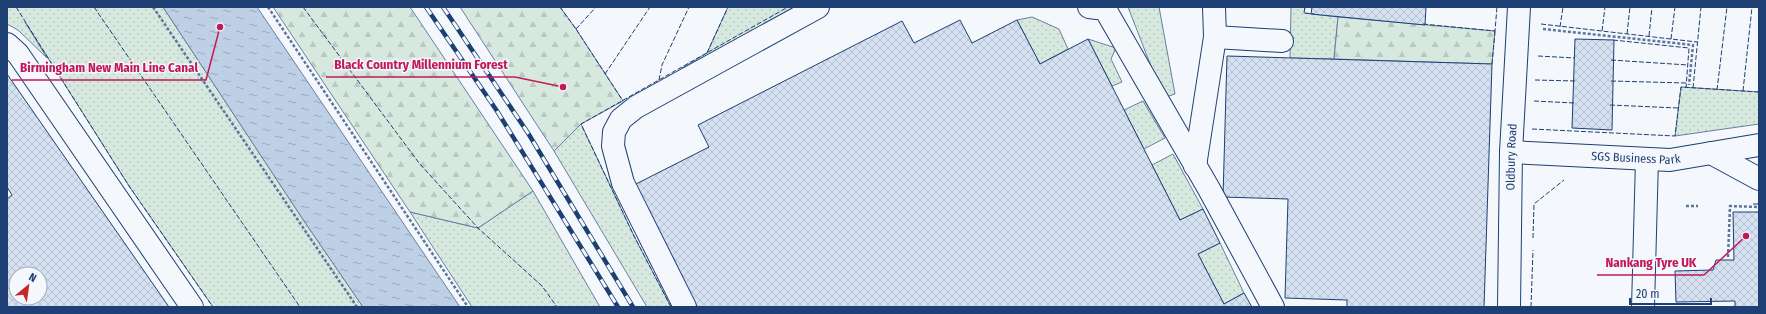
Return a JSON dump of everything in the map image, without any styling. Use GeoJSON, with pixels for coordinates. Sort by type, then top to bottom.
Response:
{"type":"FeatureCollection","features":[{"type":"Feature","properties":{"kind":"main road"},"geometry":{"type":"LineString","coordinates":[[685,307],[623,183],[613,146],[614,132],[621,119],[636,107],[818,7]]}},
{"type":"Feature","properties":{"kind":"main road"},"geometry":{"type":"LineString","coordinates":[[1089,7],[1104,9],[1195,166],[1273,307]]}},
{"type":"Feature","properties":{"kind":"main road"},"geometry":{"type":"LineString","coordinates":[[1195,166],[1215,37],[1214,7]]}},
{"type":"Feature","properties":{"kind":"main road","name":"Oldbury Road"},"geometry":{"type":"LineString","coordinates":[[1509,307],[1511,152],[1520,7]]}},
{"type":"Feature","properties":{"kind":"main road"},"geometry":{"type":"LineString","coordinates":[[1215,37],[1282,41]]}},
{"type":"Feature","properties":{"kind":"main road"},"geometry":{"type":"LineString","coordinates":[[7,44],[18,54],[192,307]]}},
{"type":"Feature","properties":{"kind":"main road","name":"SGS Business Park"},"geometry":{"type":"LineString","coordinates":[[1511,152],[1670,160],[1759,145]]}},
{"type":"Feature","properties":{"kind":"main road"},"geometry":{"type":"LineString","coordinates":[[1711,153],[1759,179]]}},
{"type":"Feature","properties":{"kind":"main road"},"geometry":{"type":"LineString","coordinates":[[1643,307],[1647,159]]}},
{"type":"Feature","properties":{"kind":"path"},"geometry":{"type":"LineString","coordinates":[[154,7],[357,307]]}},
{"type":"Feature","properties":{"kind":"path"},"geometry":{"type":"LineString","coordinates":[[268,7],[468,307]]}},
{"type":"Feature","properties":{"kind":"path"},"geometry":{"type":"LineString","coordinates":[[1541,29],[1693,45],[1689,85]]}},
{"type":"Feature","properties":{"kind":"path"},"geometry":{"type":"LineString","coordinates":[[1686,206],[1698,206]]}},
{"type":"Feature","properties":{"kind":"path"},"geometry":{"type":"LineString","coordinates":[[1728,257],[1730,206],[1759,207]]}},
{"type":"Feature","properties":{"kind":"green space"},"geometry":{"type":"Polygon","coordinates":[[[7,7],[163,7],[302,218],[363,307],[213,307],[129,186],[25,22],[47,58],[18,30],[7,24],[7,7]]]}},
{"type":"Feature","properties":{"kind":"green space"},"geometry":{"type":"Polygon","coordinates":[[[273,7],[410,7],[533,191],[478,228],[410,212],[273,7]]]}},
{"type":"Feature","properties":{"kind":"green space"},"geometry":{"type":"Polygon","coordinates":[[[460,7],[560,7],[623,101],[581,124],[554,151],[460,7]]]}},
{"type":"Feature","properties":{"kind":"green space"},"geometry":{"type":"Polygon","coordinates":[[[728,7],[804,7],[689,67],[682,68],[707,53],[728,7]]]}},
{"type":"Feature","properties":{"kind":"green space"},"geometry":{"type":"Polygon","coordinates":[[[1128,7],[1159,7],[1175,94],[1166,97],[1161,92],[1128,7]]]}},
{"type":"Feature","properties":{"kind":"green space"},"geometry":{"type":"Polygon","coordinates":[[[1291,7],[1305,7],[1304,13],[1338,17],[1334,59],[1290,58],[1291,7]]]}},
{"type":"Feature","properties":{"kind":"green space"},"geometry":{"type":"Polygon","coordinates":[[[1032,17],[1059,29],[1068,49],[1040,64],[1017,20],[1032,17]]]}},
{"type":"Feature","properties":{"kind":"green space"},"geometry":{"type":"Polygon","coordinates":[[[1338,17],[1495,31],[1492,64],[1334,59],[1338,17]]]}},
{"type":"Feature","properties":{"kind":"green space"},"geometry":{"type":"Polygon","coordinates":[[[1088,39],[1116,48],[1111,59],[1122,82],[1112,86],[1088,39]]]}},
{"type":"Feature","properties":{"kind":"green space"},"geometry":{"type":"Polygon","coordinates":[[[1681,87],[1759,92],[1759,124],[1675,136],[1681,87]]]}},
{"type":"Feature","properties":{"kind":"green space"},"geometry":{"type":"Polygon","coordinates":[[[1143,101],[1165,138],[1144,149],[1124,110],[1143,101]]]}},
{"type":"Feature","properties":{"kind":"green space"},"geometry":{"type":"Polygon","coordinates":[[[581,124],[634,236],[671,307],[647,307],[554,151],[581,124]]]}},
{"type":"Feature","properties":{"kind":"green space"},"geometry":{"type":"Polygon","coordinates":[[[1173,154],[1203,209],[1180,220],[1152,165],[1173,154]]]}},
{"type":"Feature","properties":{"kind":"green space"},"geometry":{"type":"Polygon","coordinates":[[[533,191],[600,307],[472,307],[410,212],[478,228],[533,191]]]}},
{"type":"Feature","properties":{"kind":"green space"},"geometry":{"type":"Polygon","coordinates":[[[1220,243],[1244,293],[1224,304],[1198,254],[1220,243]]]}},
{"type":"Feature","properties":{"kind":"water"},"geometry":{"type":"Polygon","coordinates":[[[163,7],[257,7],[460,307],[363,307],[302,218],[163,7]]]}},
{"type":"Feature","properties":{"kind":"building"},"geometry":{"type":"Polygon","coordinates":[[[1312,7],[1426,7],[1425,25],[1311,14],[1312,7]]]}},
{"type":"Feature","properties":{"kind":"building"},"geometry":{"type":"Polygon","coordinates":[[[960,20],[972,43],[1017,20],[1040,64],[1088,39],[1180,220],[1203,209],[1220,243],[1198,254],[1224,304],[1244,293],[1252,307],[697,307],[634,185],[709,147],[698,125],[902,21],[914,43],[960,20]]]}},
{"type":"Feature","properties":{"kind":"building"},"geometry":{"type":"Polygon","coordinates":[[[1575,39],[1614,40],[1612,130],[1572,128],[1575,39]]]}},
{"type":"Feature","properties":{"kind":"building"},"geometry":{"type":"Polygon","coordinates":[[[1227,56],[1492,64],[1484,307],[1347,307],[1347,300],[1285,298],[1288,199],[1223,197],[1227,56]]]}},
{"type":"Feature","properties":{"kind":"building"},"geometry":{"type":"Polygon","coordinates":[[[7,74],[169,307],[7,307],[7,199],[12,195],[7,187],[7,74]]]}},
{"type":"Feature","properties":{"kind":"building"},"geometry":{"type":"Polygon","coordinates":[[[1733,212],[1759,212],[1759,307],[1735,307],[1735,301],[1676,302],[1675,271],[1713,270],[1716,260],[1734,260],[1733,212]]]}},
{"type":"Feature","properties":{"kind":"railway"},"geometry":{"type":"LineString","coordinates":[[426,7],[497,111],[618,307]]}},
{"type":"Feature","properties":{"kind":"railway"},"geometry":{"type":"LineString","coordinates":[[443,7],[528,133],[633,307]]}},
{"type":"Feature","properties":{"kind":"fence"},"geometry":{"type":"LineString","coordinates":[[16,7],[129,186],[213,307]]}},
{"type":"Feature","properties":{"kind":"fence"},"geometry":{"type":"LineString","coordinates":[[94,7],[300,307]]}},
{"type":"Feature","properties":{"kind":"fence"},"geometry":{"type":"LineString","coordinates":[[303,7],[419,163],[478,228],[542,286],[557,307]]}},
{"type":"Feature","properties":{"kind":"fence"},"geometry":{"type":"LineString","coordinates":[[560,7],[623,101]]}},
{"type":"Feature","properties":{"kind":"fence"},"geometry":{"type":"LineString","coordinates":[[576,29],[596,7]]}},
{"type":"Feature","properties":{"kind":"fence"},"geometry":{"type":"LineString","coordinates":[[605,74],[650,7]]}},
{"type":"Feature","properties":{"kind":"fence"},"geometry":{"type":"LineString","coordinates":[[659,80],[662,65],[689,7]]}},
{"type":"Feature","properties":{"kind":"fence"},"geometry":{"type":"LineString","coordinates":[[707,53],[728,7]]}},
{"type":"Feature","properties":{"kind":"fence"},"geometry":{"type":"LineString","coordinates":[[671,307],[634,236],[581,124],[788,7]]}},
{"type":"Feature","properties":{"kind":"fence"},"geometry":{"type":"LineString","coordinates":[[1305,7],[1304,13],[1314,14]]}},
{"type":"Feature","properties":{"kind":"fence"},"geometry":{"type":"LineString","coordinates":[[1423,24],[1495,31],[1497,7]]}},
{"type":"Feature","properties":{"kind":"fence"},"geometry":{"type":"LineString","coordinates":[[1560,27],[1563,7]]}},
{"type":"Feature","properties":{"kind":"fence"},"geometry":{"type":"LineString","coordinates":[[1602,31],[1605,7]]}},
{"type":"Feature","properties":{"kind":"fence"},"geometry":{"type":"LineString","coordinates":[[1627,34],[1630,7]]}},
{"type":"Feature","properties":{"kind":"fence"},"geometry":{"type":"LineString","coordinates":[[1649,36],[1652,7]]}},
{"type":"Feature","properties":{"kind":"fence"},"geometry":{"type":"LineString","coordinates":[[1671,39],[1675,7]]}},
{"type":"Feature","properties":{"kind":"fence"},"geometry":{"type":"LineString","coordinates":[[1693,88],[1701,7]]}},
{"type":"Feature","properties":{"kind":"fence"},"geometry":{"type":"LineString","coordinates":[[1717,90],[1727,7]]}},
{"type":"Feature","properties":{"kind":"fence"},"geometry":{"type":"LineString","coordinates":[[1743,91],[1752,7]]}},
{"type":"Feature","properties":{"kind":"fence"},"geometry":{"type":"LineString","coordinates":[[1541,24],[1697,42]]}},
{"type":"Feature","properties":{"kind":"fence"},"geometry":{"type":"LineString","coordinates":[[1492,64],[1495,31]]}},
{"type":"Feature","properties":{"kind":"fence"},"geometry":{"type":"LineString","coordinates":[[1613,40],[1689,48],[1686,88]]}},
{"type":"Feature","properties":{"kind":"fence"},"geometry":{"type":"LineString","coordinates":[[1538,56],[1575,58]]}},
{"type":"Feature","properties":{"kind":"fence"},"geometry":{"type":"LineString","coordinates":[[1611,60],[1688,65]]}},
{"type":"Feature","properties":{"kind":"fence"},"geometry":{"type":"LineString","coordinates":[[1535,80],[1575,81]]}},
{"type":"Feature","properties":{"kind":"fence"},"geometry":{"type":"LineString","coordinates":[[1611,81],[1686,83]]}},
{"type":"Feature","properties":{"kind":"fence"},"geometry":{"type":"LineString","coordinates":[[1532,129],[1675,136],[1681,87],[1759,92]]}},
{"type":"Feature","properties":{"kind":"fence"},"geometry":{"type":"LineString","coordinates":[[1534,101],[1574,103]]}},
{"type":"Feature","properties":{"kind":"fence"},"geometry":{"type":"LineString","coordinates":[[1610,105],[1678,108]]}},
{"type":"Feature","properties":{"kind":"fence"},"geometry":{"type":"LineString","coordinates":[[1533,238],[1534,204],[1564,180]]}},
{"type":"Feature","properties":{"kind":"fence"},"geometry":{"type":"LineString","coordinates":[[1753,204],[1759,204]]}},
{"type":"Feature","properties":{"kind":"fence"},"geometry":{"type":"LineString","coordinates":[[1531,307],[1533,250]]}},
{"type":"Feature","properties":{"kind":"place","name":"Birmingham New Main Line Canal"},"geometry":{"type":"Point","coordinates":[220,27]}},
{"type":"Feature","properties":{"kind":"place","name":"Black Country Millennium Forest"},"geometry":{"type":"Point","coordinates":[563,87]}},
{"type":"Feature","properties":{"kind":"place","name":"Nankang Tyre UK"},"geometry":{"type":"Point","coordinates":[1746,236]}}]}
